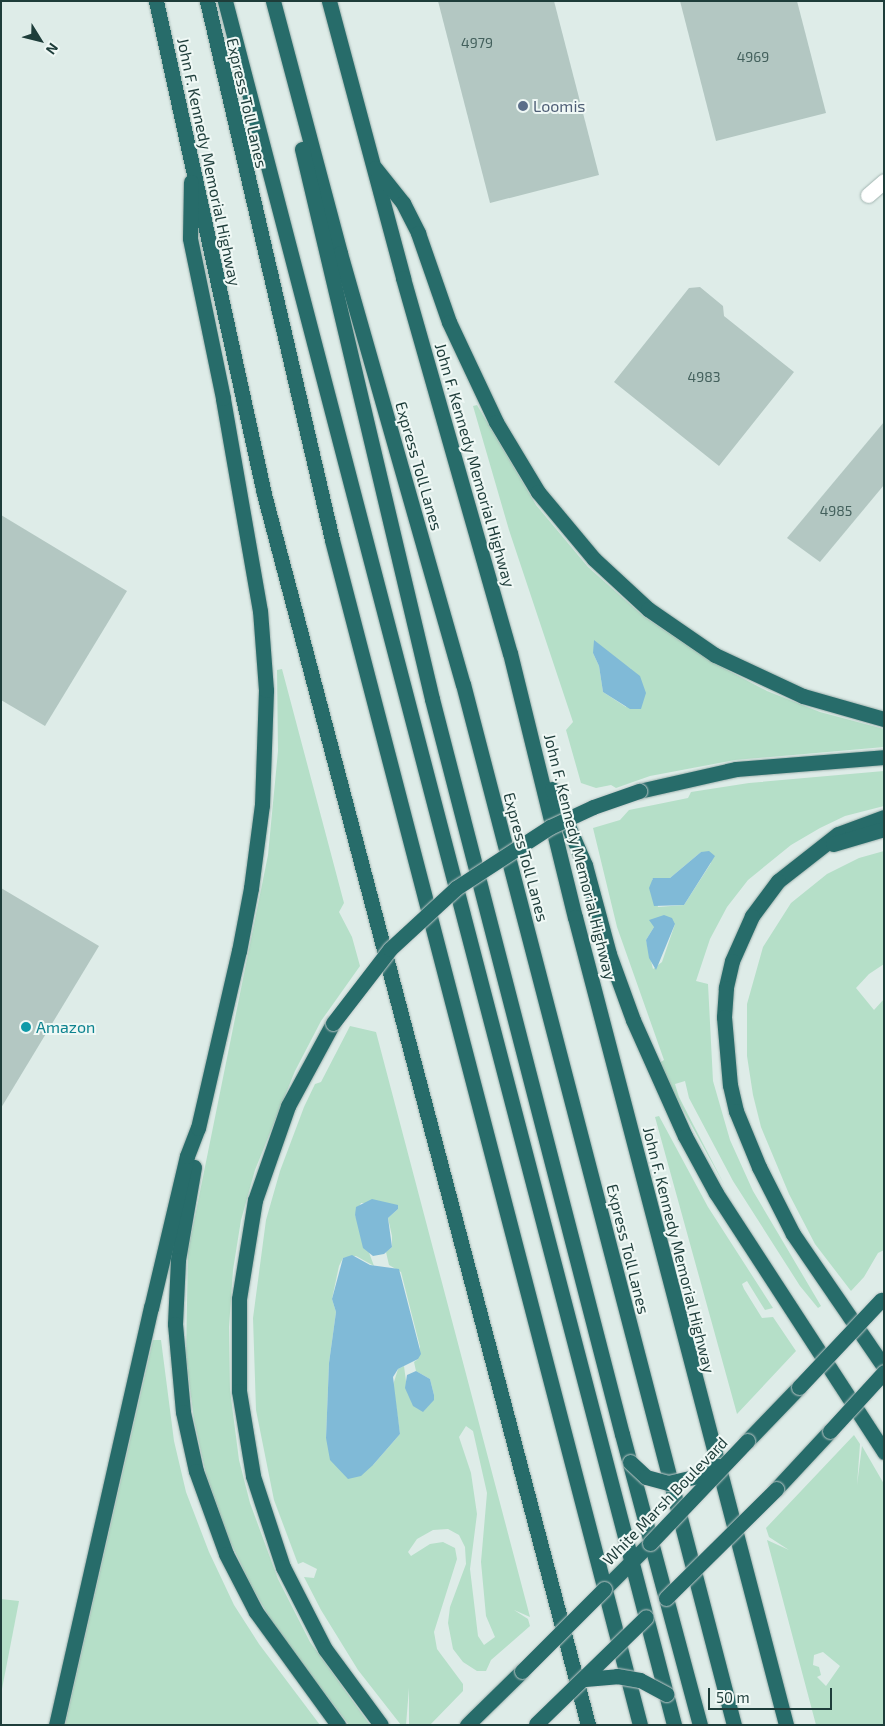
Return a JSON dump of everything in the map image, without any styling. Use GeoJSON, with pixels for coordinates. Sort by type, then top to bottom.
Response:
{"type":"FeatureCollection","features":[{"type":"Feature","properties":{"kind":"highway","name":"John F. Kennedy Memorial Highway"},"geometry":{"type":"LineString","coordinates":[[156,1],[264,494],[588,1725]]}},
{"type":"Feature","properties":{"kind":"highway","name":"Express Toll Lanes"},"geometry":{"type":"LineString","coordinates":[[207,1],[332,540],[640,1725]]}},
{"type":"Feature","properties":{"kind":"highway"},"geometry":{"type":"LineString","coordinates":[[225,1],[674,1724]]}},
{"type":"Feature","properties":{"kind":"highway"},"geometry":{"type":"LineString","coordinates":[[268,1],[406,594],[650,1543],[700,1725]]}},
{"type":"Feature","properties":{"kind":"highway","name":"Express Toll Lanes"},"geometry":{"type":"LineString","coordinates":[[273,1],[340,253],[463,684],[734,1725]]}},
{"type":"Feature","properties":{"kind":"highway","name":"John F. Kennedy Memorial Highway"},"geometry":{"type":"LineString","coordinates":[[329,1],[372,164],[541,770],[575,917],[786,1725]]}},
{"type":"Feature","properties":{"kind":"highway"},"geometry":{"type":"LineString","coordinates":[[372,164],[403,203],[418,233],[453,331],[496,422],[538,492],[594,559],[648,609],[715,655],[803,696],[884,719]]}},
{"type":"Feature","properties":{"kind":"highway"},"geometry":{"type":"LineString","coordinates":[[193,169],[188,213],[190,238],[254,569],[266,697],[264,777],[256,860],[198,1128],[175,1297],[179,1384],[189,1442],[204,1499],[240,1584],[275,1642],[338,1725]]}},
{"type":"Feature","properties":{"kind":"highway"},"geometry":{"type":"LineString","coordinates":[[381,1725],[325,1649],[288,1580],[255,1482],[240,1391],[240,1299],[256,1200],[288,1106],[333,1023],[390,949],[456,888],[550,827],[593,807],[639,791],[731,770],[884,757]]}},
{"type":"Feature","properties":{"kind":"highway"},"geometry":{"type":"LineString","coordinates":[[541,770],[577,844],[609,954],[640,1039],[685,1136],[716,1193],[884,1452]]}},
{"type":"Feature","properties":{"kind":"highway"},"geometry":{"type":"LineString","coordinates":[[536,1725],[585,1679],[776,1489],[830,1431],[884,1365],[780,1212],[736,1110],[727,1066],[724,1001],[732,961],[760,904],[778,881],[838,834],[884,817]]}},
{"type":"Feature","properties":{"kind":"highway"},"geometry":{"type":"LineString","coordinates":[[799,863],[824,847],[884,829]]}},
{"type":"Feature","properties":{"kind":"highway"},"geometry":{"type":"LineString","coordinates":[[56,1725],[155,1291],[188,1156],[198,1128]]}},
{"type":"Feature","properties":{"kind":"highway","name":"White Marsh Boulevard"},"geometry":{"type":"LineString","coordinates":[[467,1725],[650,1543],[882,1299]]}},
{"type":"Feature","properties":{"kind":"highway"},"geometry":{"type":"LineString","coordinates":[[846,1412],[884,1372]]}},
{"type":"Feature","properties":{"kind":"highway"},"geometry":{"type":"LineString","coordinates":[[630,1462],[651,1480],[668,1483],[681,1482],[712,1470],[747,1441]]}},
{"type":"Feature","properties":{"kind":"highway"},"geometry":{"type":"LineString","coordinates":[[585,1679],[617,1676],[640,1680],[666,1694]]}},
{"type":"Feature","properties":{"kind":"street"},"geometry":{"type":"LineString","coordinates":[[868,195],[884,181]]}},
{"type":"Feature","properties":{"kind":"green space"},"geometry":{"type":"Polygon","coordinates":[[[477,405],[536,505],[588,567],[643,616],[710,661],[767,691],[820,712],[884,729],[884,747],[735,760],[650,776],[616,788],[611,785],[596,788],[581,783],[566,730],[573,722],[509,530],[473,406],[477,405]],[[593,653],[599,666],[603,692],[626,707],[631,669],[613,658],[593,653]]]}},
{"type":"Feature","properties":{"kind":"green space"},"geometry":{"type":"Polygon","coordinates":[[[282,669],[344,903],[339,912],[352,937],[360,966],[321,1021],[295,1071],[255,1170],[241,1220],[233,1270],[229,1327],[230,1390],[239,1460],[250,1503],[278,1579],[310,1642],[370,1725],[349,1725],[276,1629],[251,1585],[229,1539],[206,1474],[194,1420],[186,1357],[188,1251],[268,855],[278,751],[277,670],[282,669]]]}},
{"type":"Feature","properties":{"kind":"green space"},"geometry":{"type":"Polygon","coordinates":[[[884,771],[884,806],[845,816],[820,828],[791,845],[748,880],[727,907],[710,939],[696,981],[708,984],[713,1081],[730,1140],[753,1191],[821,1306],[818,1308],[800,1286],[733,1181],[689,1098],[685,1081],[675,1084],[679,1097],[725,1186],[659,1063],[664,1060],[617,927],[593,828],[620,820],[629,810],[688,798],[691,792],[749,783],[884,771]],[[701,852],[670,878],[652,879],[658,907],[684,905],[711,863],[701,852]],[[675,924],[654,927],[646,940],[653,969],[662,962],[675,924]]]}},
{"type":"Feature","properties":{"kind":"green space"},"geometry":{"type":"Polygon","coordinates":[[[884,851],[884,964],[869,974],[856,988],[874,1010],[884,999],[884,1250],[878,1253],[864,1277],[851,1291],[815,1244],[789,1194],[761,1127],[753,1095],[747,1056],[747,1004],[763,947],[791,903],[827,874],[859,858],[884,851]]]}},
{"type":"Feature","properties":{"kind":"green space"},"geometry":{"type":"Polygon","coordinates":[[[350,1026],[376,1032],[530,1617],[514,1610],[528,1619],[530,1626],[491,1660],[486,1671],[477,1671],[463,1662],[453,1649],[448,1623],[450,1607],[466,1564],[465,1547],[459,1535],[448,1529],[433,1530],[417,1539],[408,1552],[411,1556],[430,1544],[443,1542],[455,1548],[457,1559],[434,1632],[437,1649],[463,1684],[463,1691],[430,1725],[409,1725],[409,1688],[406,1725],[401,1725],[358,1670],[321,1610],[304,1577],[314,1578],[317,1569],[303,1562],[298,1564],[274,1500],[256,1410],[253,1318],[266,1220],[280,1171],[304,1107],[315,1084],[321,1082],[350,1026]],[[361,1203],[355,1215],[374,1266],[356,1256],[343,1258],[339,1266],[332,1299],[336,1312],[329,1363],[326,1438],[373,1465],[400,1434],[393,1385],[398,1369],[404,1366],[406,1381],[434,1395],[430,1379],[416,1371],[414,1362],[418,1359],[420,1347],[401,1272],[389,1265],[386,1252],[392,1247],[392,1236],[388,1218],[398,1209],[386,1203],[361,1203]],[[466,1426],[459,1437],[471,1473],[477,1514],[470,1569],[478,1636],[484,1645],[495,1637],[486,1616],[481,1562],[487,1493],[473,1431],[466,1426]]]}},
{"type":"Feature","properties":{"kind":"green space"},"geometry":{"type":"Polygon","coordinates":[[[659,1116],[708,1207],[773,1308],[765,1310],[747,1281],[742,1284],[744,1289],[762,1318],[773,1317],[796,1351],[737,1414],[655,1117],[659,1116]]]}},
{"type":"Feature","properties":{"kind":"green space"},"geometry":{"type":"Polygon","coordinates":[[[153,1340],[161,1340],[174,1441],[186,1492],[209,1552],[234,1605],[259,1644],[320,1725],[65,1725],[153,1340]]]}},
{"type":"Feature","properties":{"kind":"green space"},"geometry":{"type":"Polygon","coordinates":[[[854,1435],[860,1444],[857,1485],[862,1446],[884,1484],[884,1725],[816,1725],[767,1540],[789,1550],[769,1537],[766,1528],[854,1435]],[[823,1652],[814,1655],[813,1665],[819,1667],[821,1675],[817,1677],[826,1686],[840,1666],[823,1652]]]}},
{"type":"Feature","properties":{"kind":"green space"},"geometry":{"type":"Polygon","coordinates":[[[1,1599],[19,1601],[1,1694],[1,1599]]]}},
{"type":"Feature","properties":{"kind":"water"},"geometry":{"type":"Polygon","coordinates":[[[594,640],[640,676],[646,693],[641,709],[630,709],[603,692],[599,666],[593,653],[594,640]]]}},
{"type":"Feature","properties":{"kind":"water"},"geometry":{"type":"Polygon","coordinates":[[[709,851],[715,856],[684,905],[654,906],[649,888],[653,878],[670,878],[701,852],[709,851]]]}},
{"type":"Feature","properties":{"kind":"water"},"geometry":{"type":"Polygon","coordinates":[[[664,915],[672,918],[675,924],[656,970],[649,958],[646,940],[654,927],[649,920],[664,915]]]}},
{"type":"Feature","properties":{"kind":"water"},"geometry":{"type":"Polygon","coordinates":[[[372,1199],[398,1205],[398,1209],[388,1218],[392,1247],[384,1254],[373,1256],[363,1248],[355,1215],[356,1207],[372,1199]]]}},
{"type":"Feature","properties":{"kind":"water"},"geometry":{"type":"Polygon","coordinates":[[[352,1255],[370,1265],[399,1269],[421,1354],[418,1359],[398,1369],[393,1377],[400,1434],[361,1476],[348,1479],[330,1460],[326,1438],[329,1363],[336,1312],[332,1299],[343,1258],[352,1255]]]}},
{"type":"Feature","properties":{"kind":"water"},"geometry":{"type":"Polygon","coordinates":[[[416,1371],[430,1379],[434,1395],[434,1400],[423,1412],[413,1406],[405,1388],[407,1375],[416,1371]]]}},
{"type":"Feature","properties":{"kind":"building"},"geometry":{"type":"Polygon","coordinates":[[[438,1],[554,1],[599,175],[490,203],[438,1]]]}},
{"type":"Feature","properties":{"kind":"building"},"geometry":{"type":"Polygon","coordinates":[[[680,1],[797,1],[826,113],[716,141],[680,1]]]}},
{"type":"Feature","properties":{"kind":"building"},"geometry":{"type":"Polygon","coordinates":[[[700,287],[723,306],[724,316],[794,372],[719,466],[614,382],[689,288],[700,287]]]}},
{"type":"Feature","properties":{"kind":"building"},"geometry":{"type":"Polygon","coordinates":[[[884,422],[884,485],[820,562],[787,538],[884,422]]]}},
{"type":"Feature","properties":{"kind":"building"},"geometry":{"type":"Polygon","coordinates":[[[1,515],[127,591],[45,726],[1,700],[1,515]]]}},
{"type":"Feature","properties":{"kind":"building","name":"Amazon"},"geometry":{"type":"Polygon","coordinates":[[[1,888],[99,946],[1,1108],[1,888]]]}},
{"type":"Feature","properties":{"kind":"place","name":"Loomis"},"geometry":{"type":"Point","coordinates":[523,106]}},
{"type":"Feature","properties":{"kind":"place","name":"Amazon"},"geometry":{"type":"Point","coordinates":[26,1027]}}]}
